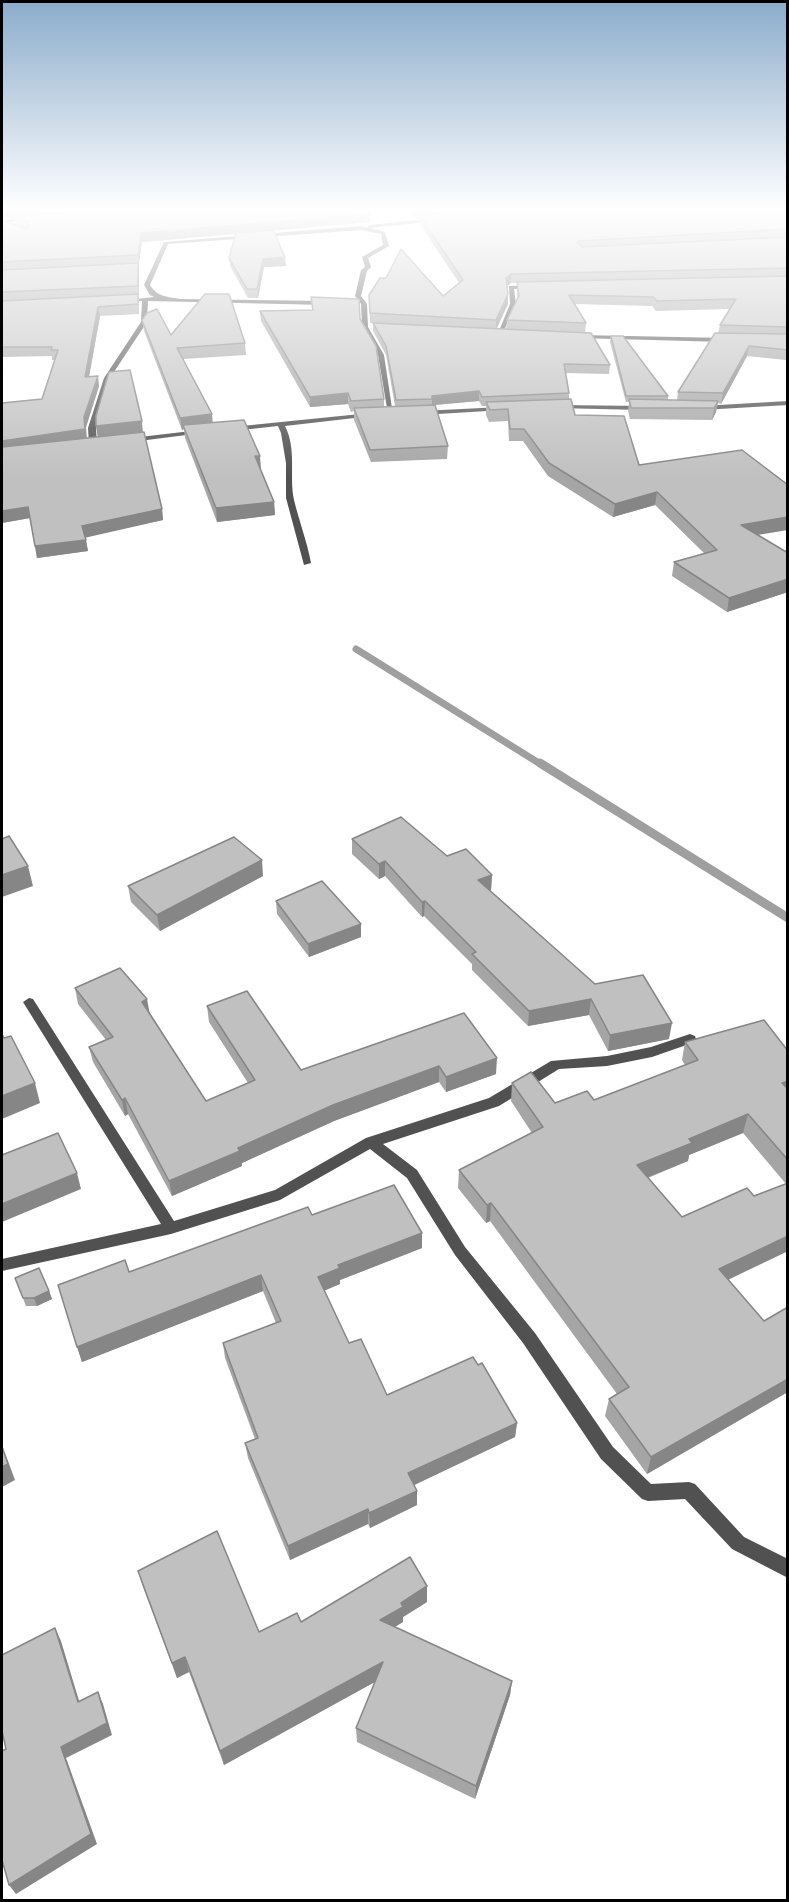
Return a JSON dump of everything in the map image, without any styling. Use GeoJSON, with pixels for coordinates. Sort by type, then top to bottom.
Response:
{"type":"FeatureCollection","features":[{"type":"Feature","properties":{"kind":"street"},"geometry":{"type":"LineString","coordinates":[[112,302],[152,300]]}},
{"type":"Feature","properties":{"kind":"street"},"geometry":{"type":"LineString","coordinates":[[173,300],[340,303]]}},
{"type":"Feature","properties":{"kind":"street"},"geometry":{"type":"LineString","coordinates":[[361,300],[364,304],[365,327],[381,355],[391,414]]}},
{"type":"Feature","properties":{"kind":"street"},"geometry":{"type":"LineString","coordinates":[[499,334],[507,322],[507,313],[513,304],[513,300]]}},
{"type":"Feature","properties":{"kind":"street"},"geometry":{"type":"LineString","coordinates":[[93,444],[92,428],[107,378],[144,322],[145,301]]}},
{"type":"Feature","properties":{"kind":"street"},"geometry":{"type":"LineString","coordinates":[[352,304],[364,304]]}},
{"type":"Feature","properties":{"kind":"street"},"geometry":{"type":"LineString","coordinates":[[365,327],[375,328]]}},
{"type":"Feature","properties":{"kind":"street"},"geometry":{"type":"LineString","coordinates":[[488,334],[510,335]]}},
{"type":"Feature","properties":{"kind":"street"},"geometry":{"type":"LineString","coordinates":[[567,337],[731,340]]}},
{"type":"Feature","properties":{"kind":"street"},"geometry":{"type":"LineString","coordinates":[[693,409],[738,408],[788,403]]}},
{"type":"Feature","properties":{"kind":"street"},"geometry":{"type":"LineString","coordinates":[[544,408],[589,406],[651,409]]}},
{"type":"Feature","properties":{"kind":"street"},"geometry":{"type":"LineString","coordinates":[[415,413],[510,409]]}},
{"type":"Feature","properties":{"kind":"street"},"geometry":{"type":"LineString","coordinates":[[225,429],[403,414]]}},
{"type":"Feature","properties":{"kind":"street"},"geometry":{"type":"LineString","coordinates":[[280,423],[285,433],[290,463],[290,498],[307,564]]}},
{"type":"Feature","properties":{"kind":"street"},"geometry":{"type":"LineString","coordinates":[[126,440],[214,431]]}},
{"type":"Feature","properties":{"kind":"street"},"geometry":{"type":"LineString","coordinates":[[82,446],[104,443]]}},
{"type":"Feature","properties":{"kind":"street"},"geometry":{"type":"LineString","coordinates":[[29,1002],[171,1228]]}},
{"type":"Feature","properties":{"kind":"street"},"geometry":{"type":"LineString","coordinates":[[2,1265],[171,1228],[280,1194],[371,1142],[494,1102],[556,1064],[607,1061],[652,1052],[690,1039]]}},
{"type":"Feature","properties":{"kind":"street"},"geometry":{"type":"LineString","coordinates":[[371,1142],[412,1174],[460,1251],[529,1338],[607,1453],[648,1493],[689,1490],[738,1544],[788,1569]]}},
{"type":"Feature","properties":{"kind":"building"},"geometry":{"type":"Polygon","coordinates":[[[138,300],[138,304],[98,307],[85,377],[98,376],[84,417],[85,429],[2,441],[2,403],[42,399],[58,350],[51,350],[52,347],[2,347],[2,301],[138,300]]]}},
{"type":"Feature","properties":{"kind":"building"},"geometry":{"type":"Polygon","coordinates":[[[200,300],[231,300],[245,343],[177,348],[212,414],[180,418],[142,320],[147,313],[157,309],[171,335],[200,300]]]}},
{"type":"Feature","properties":{"kind":"building"},"geometry":{"type":"Polygon","coordinates":[[[311,300],[359,300],[360,319],[376,346],[384,399],[351,401],[348,393],[310,397],[260,311],[313,310],[311,300]]]}},
{"type":"Feature","properties":{"kind":"building"},"geometry":{"type":"Polygon","coordinates":[[[369,300],[505,300],[496,320],[370,313],[369,300]]]}},
{"type":"Feature","properties":{"kind":"building"},"geometry":{"type":"Polygon","coordinates":[[[517,300],[572,300],[586,323],[507,320],[517,300]]]}},
{"type":"Feature","properties":{"kind":"building"},"geometry":{"type":"Polygon","coordinates":[[[656,300],[706,300],[657,301],[656,300]]]}},
{"type":"Feature","properties":{"kind":"building"},"geometry":{"type":"Polygon","coordinates":[[[736,300],[788,300],[788,327],[720,325],[736,300]]]}},
{"type":"Feature","properties":{"kind":"building"},"geometry":{"type":"Polygon","coordinates":[[[373,323],[591,333],[610,365],[564,364],[569,393],[482,397],[479,391],[432,396],[432,399],[396,400],[386,346],[373,323]]]}},
{"type":"Feature","properties":{"kind":"building"},"geometry":{"type":"Polygon","coordinates":[[[715,333],[788,334],[788,350],[749,346],[723,393],[678,392],[715,333]]]}},
{"type":"Feature","properties":{"kind":"building"},"geometry":{"type":"Polygon","coordinates":[[[611,336],[623,336],[668,396],[626,396],[611,336]]]}},
{"type":"Feature","properties":{"kind":"building"},"geometry":{"type":"Polygon","coordinates":[[[130,370],[142,421],[96,426],[96,416],[109,372],[130,370]]]}},
{"type":"Feature","properties":{"kind":"building"},"geometry":{"type":"Polygon","coordinates":[[[571,399],[575,415],[624,416],[639,465],[742,450],[788,485],[788,517],[741,525],[788,553],[788,579],[729,598],[674,562],[717,550],[657,492],[615,504],[549,463],[524,429],[510,429],[508,409],[490,410],[486,402],[571,399]]]}},
{"type":"Feature","properties":{"kind":"building"},"geometry":{"type":"Polygon","coordinates":[[[629,399],[718,401],[714,408],[631,408],[629,399]]]}},
{"type":"Feature","properties":{"kind":"building"},"geometry":{"type":"Polygon","coordinates":[[[435,405],[448,446],[370,450],[354,408],[435,405]]]}},
{"type":"Feature","properties":{"kind":"building"},"geometry":{"type":"Polygon","coordinates":[[[244,420],[260,456],[255,456],[274,502],[216,508],[183,425],[244,420]]]}},
{"type":"Feature","properties":{"kind":"building"},"geometry":{"type":"Polygon","coordinates":[[[144,432],[162,509],[82,526],[86,540],[35,546],[28,507],[2,511],[2,447],[144,432]]]}},
{"type":"Feature","properties":{"kind":"building"},"geometry":{"type":"Polygon","coordinates":[[[401,817],[447,856],[466,849],[492,875],[478,880],[595,984],[643,975],[672,1023],[610,1035],[591,999],[529,1011],[472,954],[476,952],[425,901],[422,902],[385,861],[379,864],[352,839],[401,817]]]}},
{"type":"Feature","properties":{"kind":"building"},"geometry":{"type":"Polygon","coordinates":[[[9,836],[28,866],[2,875],[2,839],[9,836]]]}},
{"type":"Feature","properties":{"kind":"building"},"geometry":{"type":"Polygon","coordinates":[[[234,837],[262,860],[157,915],[128,886],[234,837]]]}},
{"type":"Feature","properties":{"kind":"building"},"geometry":{"type":"Polygon","coordinates":[[[322,881],[361,924],[308,944],[276,901],[322,881]]]}},
{"type":"Feature","properties":{"kind":"building"},"geometry":{"type":"Polygon","coordinates":[[[120,968],[147,999],[142,1002],[206,1101],[255,1080],[207,1006],[247,991],[301,1070],[464,1013],[497,1058],[446,1077],[439,1066],[333,1105],[238,1148],[240,1151],[169,1181],[125,1098],[122,1100],[89,1047],[113,1037],[75,988],[120,968]]]}},
{"type":"Feature","properties":{"kind":"building"},"geometry":{"type":"Polygon","coordinates":[[[764,1020],[788,1051],[788,1081],[782,1083],[788,1089],[788,1160],[748,1114],[689,1139],[692,1143],[637,1165],[682,1217],[747,1188],[754,1196],[788,1183],[788,1236],[719,1269],[764,1321],[788,1307],[788,1379],[651,1457],[609,1399],[629,1387],[491,1203],[487,1205],[459,1170],[543,1127],[512,1083],[531,1072],[555,1103],[587,1091],[594,1100],[698,1060],[685,1042],[764,1020]]]}},
{"type":"Feature","properties":{"kind":"building"},"geometry":{"type":"Polygon","coordinates":[[[2,1034],[4,1038],[11,1036],[35,1083],[2,1096],[2,1034]]]}},
{"type":"Feature","properties":{"kind":"building"},"geometry":{"type":"Polygon","coordinates":[[[58,1133],[77,1173],[2,1204],[2,1155],[58,1133]]]}},
{"type":"Feature","properties":{"kind":"building"},"geometry":{"type":"Polygon","coordinates":[[[394,1185],[422,1233],[338,1265],[340,1268],[318,1277],[349,1343],[361,1339],[387,1395],[473,1357],[478,1365],[482,1363],[517,1423],[408,1473],[417,1491],[369,1513],[368,1509],[288,1546],[245,1443],[258,1438],[223,1343],[281,1321],[261,1275],[77,1347],[58,1285],[125,1260],[129,1272],[308,1207],[312,1215],[394,1185]]]}},
{"type":"Feature","properties":{"kind":"building"},"geometry":{"type":"Polygon","coordinates":[[[39,1268],[49,1291],[34,1298],[23,1298],[15,1278],[39,1268]]]}},
{"type":"Feature","properties":{"kind":"building"},"geometry":{"type":"Polygon","coordinates":[[[2,1447],[8,1464],[2,1467],[2,1447]]]}},
{"type":"Feature","properties":{"kind":"building"},"geometry":{"type":"Polygon","coordinates":[[[217,1531],[259,1632],[297,1613],[301,1622],[410,1557],[427,1586],[401,1603],[403,1607],[380,1620],[512,1681],[476,1786],[356,1728],[383,1662],[220,1751],[185,1657],[172,1663],[138,1571],[217,1531]]]}},
{"type":"Feature","properties":{"kind":"building"},"geometry":{"type":"Polygon","coordinates":[[[55,1628],[78,1702],[98,1692],[107,1723],[61,1747],[91,1834],[9,1885],[2,1860],[2,1751],[6,1749],[2,1731],[2,1655],[55,1628]]]}},
{"type":"Feature","properties":{"kind":"waterway"},"geometry":{"type":"LineString","coordinates":[[356,649],[542,765]]}},
{"type":"Feature","properties":{"kind":"waterway"},"geometry":{"type":"LineString","coordinates":[[540,763],[788,918]]}}]}
